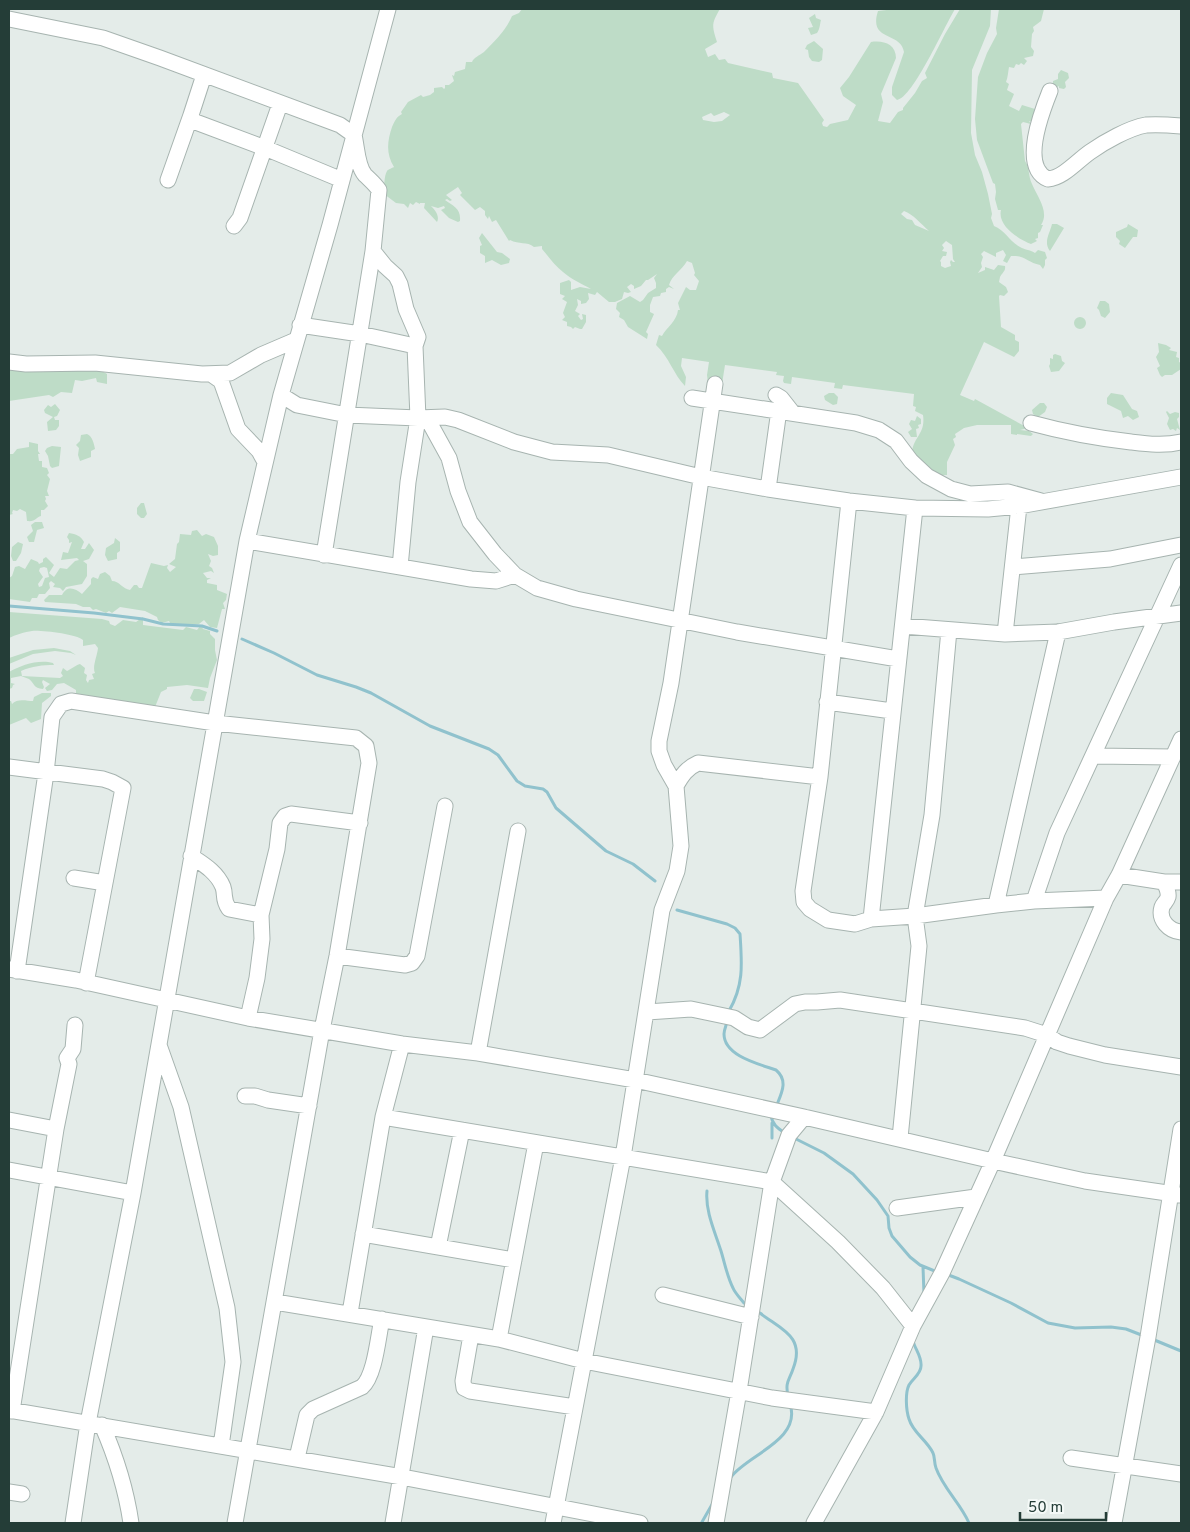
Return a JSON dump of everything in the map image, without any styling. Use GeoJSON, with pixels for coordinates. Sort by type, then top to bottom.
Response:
{"type":"FeatureCollection","features":[{"type":"Feature","properties":{"kind":"street"},"geometry":{"type":"LineString","coordinates":[[72,1523],[95,1424],[166,1001],[247,541],[281,395],[388,9]]}},
{"type":"Feature","properties":{"kind":"street"},"geometry":{"type":"LineString","coordinates":[[9,18],[103,38],[340,125],[354,135],[360,166],[364,174],[379,190],[373,251],[324,555]]}},
{"type":"Feature","properties":{"kind":"street"},"geometry":{"type":"LineString","coordinates":[[168,180],[191,120],[204,75]]}},
{"type":"Feature","properties":{"kind":"street"},"geometry":{"type":"LineString","coordinates":[[1050,91],[1040,116],[1034,150],[1036,166],[1040,174],[1048,180],[1060,175],[1091,151],[1133,129],[1157,125],[1181,126]]}},
{"type":"Feature","properties":{"kind":"street"},"geometry":{"type":"LineString","coordinates":[[234,226],[240,218],[280,104]]}},
{"type":"Feature","properties":{"kind":"street"},"geometry":{"type":"LineString","coordinates":[[191,120],[342,180]]}},
{"type":"Feature","properties":{"kind":"street"},"geometry":{"type":"LineString","coordinates":[[373,251],[396,276],[400,284],[406,309],[417,332],[415,346],[423,418],[408,482],[400,567]]}},
{"type":"Feature","properties":{"kind":"street"},"geometry":{"type":"LineString","coordinates":[[300,325],[360,334],[415,346]]}},
{"type":"Feature","properties":{"kind":"street"},"geometry":{"type":"LineString","coordinates":[[9,362],[26,364],[94,363],[202,374],[230,373],[261,355],[296,340]]}},
{"type":"Feature","properties":{"kind":"street"},"geometry":{"type":"LineString","coordinates":[[212,374],[221,381],[238,429],[259,451],[265,462]]}},
{"type":"Feature","properties":{"kind":"street"},"geometry":{"type":"LineString","coordinates":[[553,1523],[623,1157],[662,910],[677,870],[681,846],[676,786],[664,765],[659,751],[671,683],[715,384]]}},
{"type":"Feature","properties":{"kind":"street"},"geometry":{"type":"LineString","coordinates":[[281,395],[297,405],[347,415],[445,417],[458,420],[514,442],[552,452],[608,455],[701,477],[768,489],[849,501],[915,508],[1019,506],[1181,477]]}},
{"type":"Feature","properties":{"kind":"street"},"geometry":{"type":"LineString","coordinates":[[768,489],[785,412],[781,398],[776,395]]}},
{"type":"Feature","properties":{"kind":"street"},"geometry":{"type":"LineString","coordinates":[[692,398],[856,422],[879,430],[896,441],[910,461],[927,476],[951,489],[970,494],[1008,492],[1044,502]]}},
{"type":"Feature","properties":{"kind":"street"},"geometry":{"type":"LineString","coordinates":[[423,418],[449,458],[458,491],[470,522],[495,554],[515,575],[537,588],[576,599],[680,620],[833,650],[898,659]]}},
{"type":"Feature","properties":{"kind":"street"},"geometry":{"type":"LineString","coordinates":[[1031,423],[1084,436],[1110,440],[1168,445],[1181,442]]}},
{"type":"Feature","properties":{"kind":"street"},"geometry":{"type":"LineString","coordinates":[[849,501],[820,777],[803,890],[804,902],[810,909],[828,920],[855,924],[871,919],[915,916],[996,904],[1106,898]]}},
{"type":"Feature","properties":{"kind":"street"},"geometry":{"type":"LineString","coordinates":[[1005,634],[1019,506]]}},
{"type":"Feature","properties":{"kind":"street"},"geometry":{"type":"LineString","coordinates":[[871,919],[915,508]]}},
{"type":"Feature","properties":{"kind":"street"},"geometry":{"type":"LineString","coordinates":[[247,541],[471,579],[496,581],[515,575]]}},
{"type":"Feature","properties":{"kind":"street"},"geometry":{"type":"LineString","coordinates":[[1013,567],[1110,559],[1181,545]]}},
{"type":"Feature","properties":{"kind":"street"},"geometry":{"type":"LineString","coordinates":[[1034,901],[1057,833],[1181,565]]}},
{"type":"Feature","properties":{"kind":"street"},"geometry":{"type":"LineString","coordinates":[[903,626],[1005,634],[1058,632],[1181,613]]}},
{"type":"Feature","properties":{"kind":"street"},"geometry":{"type":"LineString","coordinates":[[900,1138],[914,1012],[919,946],[915,916],[932,815],[949,630]]}},
{"type":"Feature","properties":{"kind":"street"},"geometry":{"type":"LineString","coordinates":[[996,904],[1058,632]]}},
{"type":"Feature","properties":{"kind":"street"},"geometry":{"type":"LineString","coordinates":[[235,1523],[247,1449],[275,1302],[322,1030],[360,823],[369,763],[366,746],[356,738],[215,723],[72,701],[62,704],[52,717],[46,773],[13,970],[86,983],[248,1018],[322,1030],[402,1044],[478,1053],[635,1080],[804,1116],[1085,1181],[1176,1194]]}},
{"type":"Feature","properties":{"kind":"street"},"geometry":{"type":"LineString","coordinates":[[827,702],[892,711]]}},
{"type":"Feature","properties":{"kind":"street"},"geometry":{"type":"LineString","coordinates":[[814,1523],[876,1412],[913,1326],[942,1273],[993,1161],[1106,898],[1119,875],[1181,739]]}},
{"type":"Feature","properties":{"kind":"street"},"geometry":{"type":"LineString","coordinates":[[1093,756],[1173,757]]}},
{"type":"Feature","properties":{"kind":"street"},"geometry":{"type":"LineString","coordinates":[[676,786],[684,773],[698,762],[820,777]]}},
{"type":"Feature","properties":{"kind":"street"},"geometry":{"type":"LineString","coordinates":[[9,768],[103,779],[123,788],[86,983]]}},
{"type":"Feature","properties":{"kind":"street"},"geometry":{"type":"LineString","coordinates":[[337,956],[405,965],[412,963],[417,956],[445,806]]}},
{"type":"Feature","properties":{"kind":"street"},"geometry":{"type":"LineString","coordinates":[[248,1018],[257,978],[262,939],[262,915],[277,849],[280,823],[284,816],[291,814],[360,823]]}},
{"type":"Feature","properties":{"kind":"street"},"geometry":{"type":"LineString","coordinates":[[478,1053],[518,831]]}},
{"type":"Feature","properties":{"kind":"street"},"geometry":{"type":"LineString","coordinates":[[191,856],[211,870],[219,879],[224,888],[223,900],[229,909],[262,915]]}},
{"type":"Feature","properties":{"kind":"street"},"geometry":{"type":"LineString","coordinates":[[1119,875],[1164,882],[1181,882]]}},
{"type":"Feature","properties":{"kind":"street"},"geometry":{"type":"LineString","coordinates":[[74,878],[105,883]]}},
{"type":"Feature","properties":{"kind":"street"},"geometry":{"type":"LineString","coordinates":[[1164,882],[1168,888],[1168,897],[1162,906],[1161,914],[1164,922],[1171,929],[1181,932]]}},
{"type":"Feature","properties":{"kind":"street"},"geometry":{"type":"LineString","coordinates":[[647,1012],[690,1009],[734,1018],[748,1027],[760,1030],[795,1004],[840,1000],[1025,1028],[1047,1035],[1057,1042],[1069,1046],[1181,1067]]}},
{"type":"Feature","properties":{"kind":"street"},"geometry":{"type":"LineString","coordinates":[[74,1025],[73,1049],[67,1058],[69,1064],[56,1129],[10,1411],[247,1449],[640,1523]]}},
{"type":"Feature","properties":{"kind":"street"},"geometry":{"type":"LineString","coordinates":[[159,1043],[181,1107],[226,1308],[233,1362],[221,1446]]}},
{"type":"Feature","properties":{"kind":"street"},"geometry":{"type":"LineString","coordinates":[[350,1313],[383,1117],[402,1044]]}},
{"type":"Feature","properties":{"kind":"street"},"geometry":{"type":"LineString","coordinates":[[245,1096],[256,1096],[268,1100],[309,1106]]}},
{"type":"Feature","properties":{"kind":"street"},"geometry":{"type":"LineString","coordinates":[[716,1523],[772,1182],[789,1135],[804,1116]]}},
{"type":"Feature","properties":{"kind":"street"},"geometry":{"type":"LineString","coordinates":[[383,1117],[772,1182],[838,1242],[883,1288],[913,1326]]}},
{"type":"Feature","properties":{"kind":"street"},"geometry":{"type":"LineString","coordinates":[[9,1120],[56,1129]]}},
{"type":"Feature","properties":{"kind":"street"},"geometry":{"type":"LineString","coordinates":[[1114,1523],[1176,1194],[1181,1129]]}},
{"type":"Feature","properties":{"kind":"street"},"geometry":{"type":"LineString","coordinates":[[438,1247],[462,1130]]}},
{"type":"Feature","properties":{"kind":"street"},"geometry":{"type":"LineString","coordinates":[[499,1339],[536,1143]]}},
{"type":"Feature","properties":{"kind":"street"},"geometry":{"type":"LineString","coordinates":[[9,1170],[133,1193]]}},
{"type":"Feature","properties":{"kind":"street"},"geometry":{"type":"LineString","coordinates":[[897,1208],[976,1197]]}},
{"type":"Feature","properties":{"kind":"street"},"geometry":{"type":"LineString","coordinates":[[363,1234],[514,1260]]}},
{"type":"Feature","properties":{"kind":"street"},"geometry":{"type":"LineString","coordinates":[[662,1295],[752,1310]]}},
{"type":"Feature","properties":{"kind":"street"},"geometry":{"type":"LineString","coordinates":[[275,1302],[499,1339],[584,1361],[772,1398],[876,1412]]}},
{"type":"Feature","properties":{"kind":"street"},"geometry":{"type":"LineString","coordinates":[[297,1458],[307,1415],[313,1409],[367,1383],[371,1373],[382,1319]]}},
{"type":"Feature","properties":{"kind":"street"},"geometry":{"type":"LineString","coordinates":[[393,1523],[426,1327]]}},
{"type":"Feature","properties":{"kind":"street"},"geometry":{"type":"LineString","coordinates":[[471,1335],[463,1381],[464,1388],[470,1391],[575,1407]]}},
{"type":"Feature","properties":{"kind":"street"},"geometry":{"type":"LineString","coordinates":[[95,1424],[114,1452],[131,1523]]}},
{"type":"Feature","properties":{"kind":"street"},"geometry":{"type":"LineString","coordinates":[[1071,1458],[1181,1474]]}},
{"type":"Feature","properties":{"kind":"green space"},"geometry":{"type":"Polygon","coordinates":[[[522,9],[720,9],[713,25],[717,42],[705,49],[708,57],[715,54],[719,60],[725,59],[728,63],[772,73],[773,78],[798,83],[824,120],[823,126],[827,127],[830,124],[848,120],[856,105],[843,96],[840,88],[871,42],[884,42],[894,49],[895,53],[896,58],[881,94],[883,102],[878,121],[890,123],[898,112],[903,110],[922,81],[927,78],[925,73],[960,9],[991,9],[990,26],[972,70],[971,133],[975,155],[988,194],[994,226],[1020,247],[1035,253],[1038,250],[1045,252],[1047,258],[1043,269],[1040,265],[1016,256],[1011,256],[1007,263],[1003,261],[1006,255],[1003,250],[996,253],[996,257],[984,251],[981,254],[983,257],[982,267],[978,273],[985,270],[985,267],[994,270],[998,265],[1005,266],[999,282],[1006,287],[1008,292],[1004,296],[999,296],[1001,327],[1015,335],[1015,340],[1019,342],[1019,351],[1014,357],[984,342],[960,395],[974,401],[975,399],[1028,428],[1020,430],[1029,431],[1033,434],[1031,436],[1011,434],[1011,425],[977,425],[964,428],[955,434],[956,437],[953,439],[955,445],[947,462],[947,475],[936,475],[912,455],[914,444],[923,427],[923,415],[915,411],[916,407],[913,406],[914,394],[843,385],[842,389],[834,388],[835,383],[792,377],[791,384],[784,383],[784,376],[776,375],[777,372],[725,365],[722,384],[709,391],[707,375],[709,362],[682,358],[681,366],[686,377],[685,386],[656,345],[659,335],[662,336],[676,318],[678,310],[680,310],[678,303],[686,287],[690,290],[696,290],[699,281],[694,275],[692,263],[687,261],[672,278],[669,285],[674,289],[669,287],[660,296],[653,297],[650,312],[654,314],[646,332],[648,334],[647,339],[628,327],[624,320],[619,317],[620,313],[616,309],[617,303],[630,296],[640,302],[643,300],[648,293],[656,288],[654,278],[657,274],[634,289],[634,286],[631,284],[627,287],[631,292],[624,292],[622,299],[615,302],[609,302],[597,292],[595,295],[588,293],[589,299],[586,303],[581,304],[581,301],[577,299],[578,305],[575,311],[580,314],[578,316],[581,320],[583,319],[582,314],[586,315],[586,322],[582,329],[575,327],[573,329],[567,326],[567,322],[562,320],[565,317],[563,313],[567,302],[562,299],[565,296],[560,294],[560,283],[569,280],[571,282],[571,290],[580,287],[591,289],[560,270],[542,249],[542,246],[534,247],[529,244],[509,241],[496,220],[492,222],[489,216],[488,219],[485,211],[480,207],[475,210],[460,195],[462,193],[458,187],[446,195],[452,200],[445,200],[458,210],[460,221],[458,222],[449,218],[441,210],[445,208],[444,206],[438,208],[431,206],[437,215],[437,222],[424,208],[425,203],[420,204],[416,202],[413,205],[410,203],[408,208],[404,204],[396,203],[384,194],[386,173],[394,167],[389,153],[390,132],[408,102],[421,95],[423,97],[430,95],[434,92],[434,88],[442,87],[444,89],[445,85],[449,85],[454,81],[452,75],[454,76],[455,72],[465,69],[466,62],[472,62],[484,52],[503,31],[512,16],[519,13],[522,9]],[[724,112],[714,116],[711,113],[702,117],[703,120],[722,121],[730,115],[724,112]],[[904,211],[901,214],[907,219],[912,220],[915,225],[929,231],[907,212],[904,211]],[[946,241],[942,245],[944,248],[942,251],[947,252],[946,256],[943,256],[940,261],[941,266],[945,268],[951,266],[951,260],[955,262],[952,245],[946,241]]]}},
{"type":"Feature","properties":{"kind":"green space"},"geometry":{"type":"Polygon","coordinates":[[[895,9],[955,9],[920,75],[904,96],[897,100],[892,95],[892,87],[904,52],[902,45],[877,28],[876,21],[878,11],[895,9]]]}},
{"type":"Feature","properties":{"kind":"green space"},"geometry":{"type":"Polygon","coordinates":[[[999,9],[1044,9],[1041,21],[1033,27],[1031,47],[1034,51],[1033,56],[1024,58],[1027,61],[1024,65],[1021,63],[1019,65],[1016,64],[1014,68],[1009,67],[1006,82],[1009,84],[1007,90],[1014,94],[1009,106],[1019,111],[1022,105],[1035,109],[1033,122],[1029,121],[1031,124],[1023,122],[1021,124],[1025,161],[1031,181],[1042,204],[1044,215],[1041,225],[1043,225],[1038,233],[1038,238],[1035,239],[1037,241],[1031,244],[1010,232],[1002,222],[1001,210],[998,210],[995,199],[995,184],[977,140],[975,119],[978,77],[997,34],[999,9]]]}},
{"type":"Feature","properties":{"kind":"green space"},"geometry":{"type":"Polygon","coordinates":[[[815,14],[816,18],[821,20],[817,33],[811,35],[808,28],[813,27],[809,18],[815,14]]]}},
{"type":"Feature","properties":{"kind":"green space"},"geometry":{"type":"Polygon","coordinates":[[[814,41],[823,49],[822,60],[819,62],[812,61],[808,50],[805,49],[807,45],[814,41]]]}},
{"type":"Feature","properties":{"kind":"green space"},"geometry":{"type":"Polygon","coordinates":[[[1061,70],[1068,73],[1069,78],[1065,82],[1066,87],[1064,89],[1059,88],[1059,86],[1056,88],[1053,84],[1053,81],[1058,79],[1058,74],[1061,70]]]}},
{"type":"Feature","properties":{"kind":"green space"},"geometry":{"type":"Polygon","coordinates":[[[1052,224],[1057,224],[1064,228],[1050,251],[1047,241],[1052,224]]]}},
{"type":"Feature","properties":{"kind":"green space"},"geometry":{"type":"Polygon","coordinates":[[[1128,224],[1138,230],[1137,237],[1133,237],[1125,248],[1119,244],[1120,241],[1116,237],[1116,232],[1127,227],[1128,224]]]}},
{"type":"Feature","properties":{"kind":"green space"},"geometry":{"type":"Polygon","coordinates":[[[482,233],[497,252],[510,259],[509,263],[501,265],[492,260],[485,263],[485,256],[480,253],[480,246],[482,245],[479,238],[482,233]]]}},
{"type":"Feature","properties":{"kind":"green space"},"geometry":{"type":"Polygon","coordinates":[[[1100,301],[1105,301],[1109,304],[1110,312],[1105,318],[1101,316],[1097,308],[1100,301]]]}},
{"type":"Feature","properties":{"kind":"green space"},"geometry":{"type":"Polygon","coordinates":[[[1078,317],[1082,317],[1086,323],[1082,329],[1078,329],[1074,325],[1074,321],[1078,317]]]}},
{"type":"Feature","properties":{"kind":"green space"},"geometry":{"type":"Polygon","coordinates":[[[1158,343],[1171,348],[1169,350],[1177,352],[1176,357],[1179,358],[1181,369],[1172,375],[1162,377],[1160,375],[1157,368],[1160,366],[1156,357],[1159,352],[1158,343]]]}},
{"type":"Feature","properties":{"kind":"green space"},"geometry":{"type":"Polygon","coordinates":[[[1055,354],[1061,356],[1062,361],[1065,363],[1059,371],[1051,372],[1049,366],[1050,358],[1053,359],[1055,354]]]}},
{"type":"Feature","properties":{"kind":"green space"},"geometry":{"type":"Polygon","coordinates":[[[91,365],[107,374],[107,384],[97,382],[96,378],[82,381],[75,380],[72,393],[61,392],[53,397],[49,395],[9,401],[9,366],[91,365]]]}},
{"type":"Feature","properties":{"kind":"green space"},"geometry":{"type":"Polygon","coordinates":[[[834,393],[838,397],[837,404],[833,405],[825,400],[824,396],[834,393]]]}},
{"type":"Feature","properties":{"kind":"green space"},"geometry":{"type":"Polygon","coordinates":[[[1111,393],[1123,395],[1132,409],[1137,411],[1139,417],[1133,420],[1128,416],[1123,418],[1121,411],[1107,404],[1107,398],[1111,393]]]}},
{"type":"Feature","properties":{"kind":"green space"},"geometry":{"type":"Polygon","coordinates":[[[1040,403],[1044,403],[1047,407],[1045,412],[1038,417],[1033,414],[1032,410],[1040,403]]]}},
{"type":"Feature","properties":{"kind":"green space"},"geometry":{"type":"Polygon","coordinates":[[[55,404],[60,410],[57,416],[54,417],[55,420],[59,420],[59,426],[56,430],[48,431],[47,422],[53,417],[45,413],[44,410],[48,405],[51,407],[55,404]]]}},
{"type":"Feature","properties":{"kind":"green space"},"geometry":{"type":"Polygon","coordinates":[[[1167,411],[1170,414],[1179,413],[1177,419],[1180,430],[1177,428],[1176,431],[1170,430],[1167,424],[1169,418],[1167,411]]]}},
{"type":"Feature","properties":{"kind":"green space"},"geometry":{"type":"Polygon","coordinates":[[[917,416],[921,419],[921,424],[916,429],[917,437],[911,437],[908,432],[912,429],[909,424],[911,420],[915,421],[917,416]]]}},
{"type":"Feature","properties":{"kind":"green space"},"geometry":{"type":"Polygon","coordinates":[[[87,434],[91,438],[95,449],[91,451],[91,457],[80,461],[78,455],[79,448],[76,445],[80,441],[81,435],[87,434]]]}},
{"type":"Feature","properties":{"kind":"green space"},"geometry":{"type":"Polygon","coordinates":[[[29,442],[38,444],[39,461],[42,461],[42,467],[47,468],[49,473],[47,475],[50,479],[47,491],[49,496],[45,496],[48,506],[41,510],[41,516],[27,521],[26,512],[20,509],[17,511],[13,510],[13,514],[9,515],[9,454],[13,454],[17,449],[29,447],[29,442]]]}},
{"type":"Feature","properties":{"kind":"green space"},"geometry":{"type":"Polygon","coordinates":[[[52,446],[61,447],[59,466],[52,468],[45,451],[52,446]]]}},
{"type":"Feature","properties":{"kind":"green space"},"geometry":{"type":"Polygon","coordinates":[[[141,503],[144,503],[147,514],[144,518],[137,514],[137,508],[141,503]]]}},
{"type":"Feature","properties":{"kind":"green space"},"geometry":{"type":"Polygon","coordinates":[[[35,522],[42,522],[44,528],[37,530],[34,542],[29,542],[27,537],[33,531],[31,525],[35,522]]]}},
{"type":"Feature","properties":{"kind":"green space"},"geometry":{"type":"Polygon","coordinates":[[[197,530],[202,536],[206,534],[214,537],[218,546],[218,555],[208,554],[211,561],[209,566],[214,573],[211,571],[203,573],[207,578],[211,578],[207,580],[207,583],[217,585],[217,590],[227,594],[226,600],[223,603],[225,609],[222,609],[217,628],[210,627],[204,620],[199,624],[188,626],[171,625],[169,621],[162,623],[157,617],[145,611],[120,607],[112,613],[109,611],[106,613],[76,604],[45,602],[44,600],[49,595],[62,595],[69,589],[77,590],[82,594],[91,584],[93,577],[98,579],[100,574],[105,572],[112,581],[130,590],[134,585],[142,588],[151,563],[168,565],[167,568],[170,572],[176,567],[169,564],[175,559],[180,534],[191,535],[192,531],[197,530]]]}},
{"type":"Feature","properties":{"kind":"green space"},"geometry":{"type":"Polygon","coordinates":[[[69,533],[74,534],[84,542],[81,549],[85,549],[89,543],[94,550],[89,559],[83,561],[87,564],[87,576],[82,584],[66,587],[63,591],[60,588],[53,587],[55,584],[51,581],[49,583],[50,588],[45,594],[39,594],[37,598],[32,598],[30,602],[9,599],[9,578],[12,576],[15,567],[19,566],[25,569],[31,559],[39,564],[46,557],[54,565],[49,573],[54,577],[60,568],[67,569],[75,561],[79,560],[77,558],[61,560],[63,552],[68,553],[72,542],[69,543],[67,537],[69,533]],[[40,568],[39,571],[43,577],[38,584],[39,587],[42,586],[45,578],[49,577],[47,568],[40,568]]]}},
{"type":"Feature","properties":{"kind":"green space"},"geometry":{"type":"Polygon","coordinates":[[[115,538],[120,542],[120,551],[117,553],[117,559],[108,561],[105,555],[106,548],[114,543],[115,538]]]}},
{"type":"Feature","properties":{"kind":"green space"},"geometry":{"type":"Polygon","coordinates":[[[18,542],[23,544],[21,553],[16,561],[13,561],[11,556],[12,547],[18,542]]]}},
{"type":"Feature","properties":{"kind":"green space"},"geometry":{"type":"Polygon","coordinates":[[[9,612],[102,619],[109,621],[110,624],[115,626],[123,620],[136,622],[143,617],[143,625],[183,630],[186,627],[197,630],[201,625],[203,629],[210,631],[210,634],[215,639],[217,660],[208,688],[187,685],[167,687],[167,689],[161,692],[155,707],[76,696],[76,690],[64,683],[57,684],[52,690],[47,691],[45,688],[50,684],[43,680],[43,689],[36,687],[29,679],[21,676],[11,678],[11,683],[15,684],[9,689],[9,672],[36,662],[48,662],[54,665],[25,669],[21,671],[22,676],[60,678],[63,676],[61,673],[63,668],[67,671],[80,664],[85,668],[84,673],[87,675],[86,680],[88,683],[89,680],[94,679],[92,674],[95,673],[94,665],[98,648],[95,644],[83,646],[83,640],[79,638],[50,632],[32,631],[9,638],[9,612]]]}},
{"type":"Feature","properties":{"kind":"green space"},"geometry":{"type":"Polygon","coordinates":[[[54,648],[70,651],[76,655],[55,651],[33,654],[9,664],[9,658],[33,650],[54,648]]]}},
{"type":"Feature","properties":{"kind":"green space"},"geometry":{"type":"Polygon","coordinates":[[[194,689],[207,692],[204,701],[193,701],[190,698],[194,689]]]}},
{"type":"Feature","properties":{"kind":"green space"},"geometry":{"type":"Polygon","coordinates":[[[42,693],[51,693],[51,696],[42,703],[41,719],[31,723],[26,718],[9,725],[9,701],[12,704],[19,700],[33,701],[34,697],[42,693]]]}},
{"type":"Feature","properties":{"kind":"waterway"},"geometry":{"type":"LineString","coordinates":[[9,606],[94,613],[143,619],[163,624],[202,626],[217,631]]}},
{"type":"Feature","properties":{"kind":"waterway"},"geometry":{"type":"LineString","coordinates":[[242,639],[317,675],[371,693],[430,726],[489,749],[498,755],[517,781],[525,786],[543,789],[547,792],[556,808],[606,851],[633,864],[655,881]]}},
{"type":"Feature","properties":{"kind":"waterway"},"geometry":{"type":"LineString","coordinates":[[677,910],[727,924],[735,928],[740,934],[740,983],[729,1011]]}},
{"type":"Feature","properties":{"kind":"waterway"},"geometry":{"type":"LineString","coordinates":[[727,1022],[724,1034],[730,1048],[744,1058],[776,1070],[780,1074],[783,1088],[776,1107]]}},
{"type":"Feature","properties":{"kind":"waterway"},"geometry":{"type":"LineString","coordinates":[[771,1115],[775,1126],[785,1133]]}},
{"type":"Feature","properties":{"kind":"waterway"},"geometry":{"type":"LineString","coordinates":[[772,1123],[772,1138]]}},
{"type":"Feature","properties":{"kind":"waterway"},"geometry":{"type":"LineString","coordinates":[[792,1137],[824,1153],[853,1174],[877,1200],[888,1216],[892,1236],[910,1257],[920,1265],[937,1272]]}},
{"type":"Feature","properties":{"kind":"waterway"},"geometry":{"type":"LineString","coordinates":[[707,1191],[709,1214],[713,1229],[734,1290],[744,1303]]}},
{"type":"Feature","properties":{"kind":"waterway"},"geometry":{"type":"LineString","coordinates":[[923,1267],[924,1294]]}},
{"type":"Feature","properties":{"kind":"waterway"},"geometry":{"type":"LineString","coordinates":[[946,1274],[1011,1303],[1048,1323],[1075,1328],[1111,1327],[1126,1329],[1144,1336]]}},
{"type":"Feature","properties":{"kind":"waterway"},"geometry":{"type":"LineString","coordinates":[[760,1313],[783,1329],[794,1341],[796,1358],[787,1384],[788,1396]]}},
{"type":"Feature","properties":{"kind":"waterway"},"geometry":{"type":"LineString","coordinates":[[1152,1339],[1181,1351]]}},
{"type":"Feature","properties":{"kind":"waterway"},"geometry":{"type":"LineString","coordinates":[[913,1341],[921,1366],[907,1392],[906,1402],[909,1419],[930,1448],[934,1455],[935,1466],[939,1475],[969,1523]]}},
{"type":"Feature","properties":{"kind":"waterway"},"geometry":{"type":"LineString","coordinates":[[731,1477],[781,1437],[788,1428],[792,1417],[790,1404]]}},
{"type":"Feature","properties":{"kind":"waterway"},"geometry":{"type":"LineString","coordinates":[[702,1522],[714,1501]]}}]}
